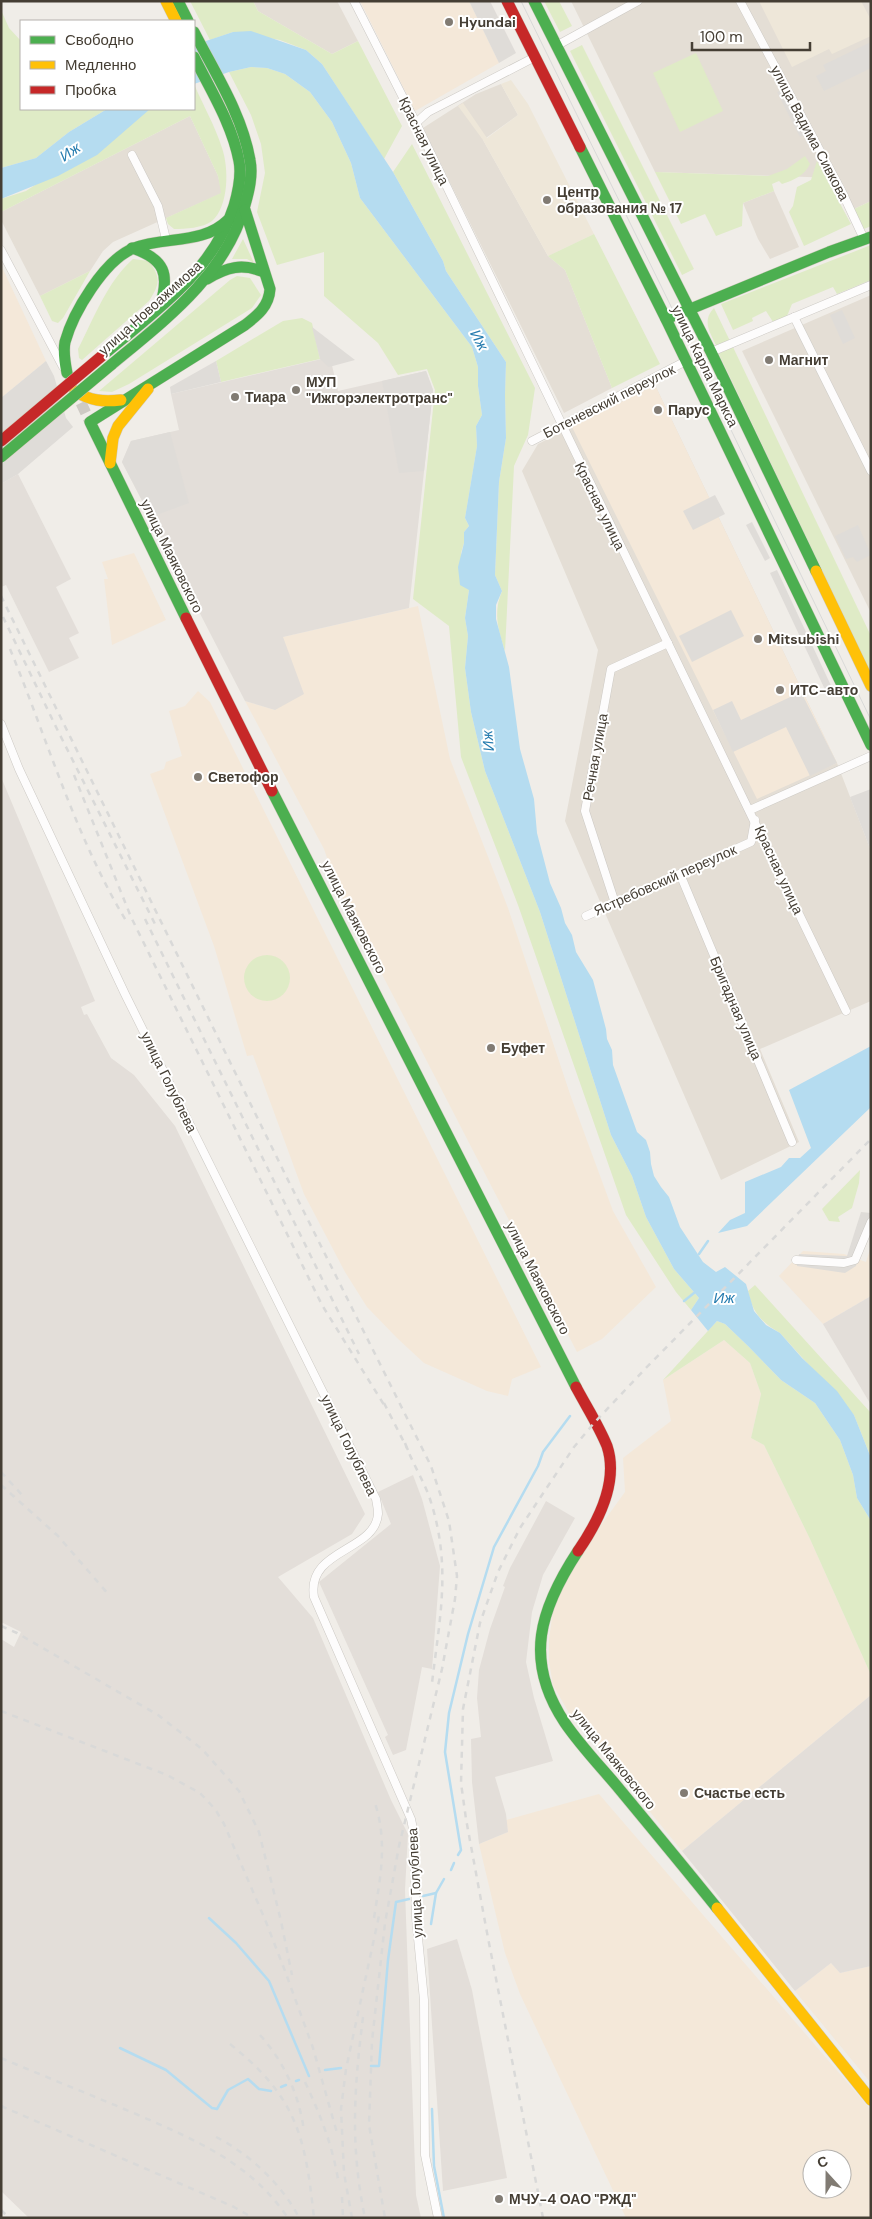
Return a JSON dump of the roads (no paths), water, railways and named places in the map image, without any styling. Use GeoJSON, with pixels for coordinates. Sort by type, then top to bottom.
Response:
{"type":"FeatureCollection","features":[{"type":"Feature","properties":{"kind":"main road"},"geometry":{"type":"LineString","coordinates":[[166,1],[187,20]]}},
{"type":"Feature","properties":{"kind":"main road","name":"улица Карла Маркса"},"geometry":{"type":"LineString","coordinates":[[507,1],[666,319],[871,745]]}},
{"type":"Feature","properties":{"kind":"main road","name":"улица Карла Маркса"},"geometry":{"type":"LineString","coordinates":[[534,1],[711,352],[871,686]]}},
{"type":"Feature","properties":{"kind":"main road","name":"улица Новоажимова"},"geometry":{"type":"LineString","coordinates":[[1,458],[111,365],[205,280],[225,255],[235,236],[245,210],[251,180],[248,152],[230,105],[195,34]]}},
{"type":"Feature","properties":{"kind":"main road","name":"улица Новоажимова"},"geometry":{"type":"LineString","coordinates":[[1,441],[160,306],[207,260],[217,247],[231,216],[240,170],[234,143],[195,59]]}},
{"type":"Feature","properties":{"kind":"main road"},"geometry":{"type":"LineString","coordinates":[[75,391],[81,396],[102,403],[128,399],[261,313],[267,304],[270,289],[245,210]]}},
{"type":"Feature","properties":{"kind":"main road"},"geometry":{"type":"LineString","coordinates":[[67,373],[64,353],[65,343],[77,312],[112,261],[132,248],[166,239],[212,233],[231,216]]}},
{"type":"Feature","properties":{"kind":"main road"},"geometry":{"type":"LineString","coordinates":[[666,319],[689,308],[868,238]]}},
{"type":"Feature","properties":{"kind":"main road"},"geometry":{"type":"LineString","coordinates":[[132,248],[156,258],[164,271],[165,291],[160,306]]}},
{"type":"Feature","properties":{"kind":"main road"},"geometry":{"type":"LineString","coordinates":[[205,280],[221,271],[242,265],[264,272]]}},
{"type":"Feature","properties":{"kind":"main road"},"geometry":{"type":"LineString","coordinates":[[110,463],[113,438],[118,426],[152,383]]}},
{"type":"Feature","properties":{"kind":"main road","name":"улица Маяковского"},"geometry":{"type":"LineString","coordinates":[[128,399],[90,422],[219,688],[607,1447],[611,1476],[610,1493],[594,1527],[558,1580],[546,1604],[540,1646],[546,1688],[567,1726],[692,1877],[871,2100]]}},
{"type":"Feature","properties":{"kind":"street","name":"Красная улица"},"geometry":{"type":"LineString","coordinates":[[354,1],[416,123],[561,426],[755,820],[846,1011]]}},
{"type":"Feature","properties":{"kind":"street"},"geometry":{"type":"LineString","coordinates":[[556,46],[638,1]]}},
{"type":"Feature","properties":{"kind":"street","name":"улица Вадима Сивкова"},"geometry":{"type":"LineString","coordinates":[[740,1],[868,238]]}},
{"type":"Feature","properties":{"kind":"street"},"geometry":{"type":"LineString","coordinates":[[416,123],[428,112],[535,57]]}},
{"type":"Feature","properties":{"kind":"street"},"geometry":{"type":"LineString","coordinates":[[132,155],[158,206],[166,239]]}},
{"type":"Feature","properties":{"kind":"street"},"geometry":{"type":"LineString","coordinates":[[1,250],[67,373]]}},
{"type":"Feature","properties":{"kind":"street"},"geometry":{"type":"LineString","coordinates":[[711,352],[871,284]]}},
{"type":"Feature","properties":{"kind":"street"},"geometry":{"type":"LineString","coordinates":[[794,318],[871,471]]}},
{"type":"Feature","properties":{"kind":"street","name":"Ботеневский переулок"},"geometry":{"type":"LineString","coordinates":[[532,441],[686,361]]}},
{"type":"Feature","properties":{"kind":"street","name":"Речная улица"},"geometry":{"type":"LineString","coordinates":[[615,903],[585,811],[611,669],[668,643]]}},
{"type":"Feature","properties":{"kind":"street","name":"улица Голублева"},"geometry":{"type":"LineString","coordinates":[[1,724],[19,769],[125,994],[376,1499],[378,1513],[376,1524],[368,1533],[325,1563],[314,1575],[312,1586],[317,1605],[411,1819],[414,1834],[416,1917],[424,2000],[426,2155],[438,2218]]}},
{"type":"Feature","properties":{"kind":"street"},"geometry":{"type":"LineString","coordinates":[[750,810],[871,756]]}},
{"type":"Feature","properties":{"kind":"street","name":"Ястребовский переулок"},"geometry":{"type":"LineString","coordinates":[[586,916],[750,842],[755,820]]}},
{"type":"Feature","properties":{"kind":"street","name":"Бригадная улица"},"geometry":{"type":"LineString","coordinates":[[680,874],[792,1142]]}},
{"type":"Feature","properties":{"kind":"street"},"geometry":{"type":"LineString","coordinates":[[796,1260],[844,1263],[855,1260],[871,1222]]}},
{"type":"Feature","properties":{"kind":"water","name":"Иж"},"geometry":{"type":"Polygon","coordinates":[[[251,31],[306,50],[322,64],[393,172],[443,261],[446,271],[506,362],[506,438],[499,482],[495,575],[502,591],[496,605],[496,619],[509,667],[520,749],[534,799],[537,833],[550,883],[561,908],[565,923],[572,935],[576,952],[593,980],[607,1039],[612,1050],[613,1065],[637,1132],[646,1140],[654,1176],[669,1197],[680,1227],[703,1262],[716,1272],[725,1267],[746,1284],[754,1311],[766,1325],[780,1333],[802,1358],[837,1391],[854,1415],[871,1458],[871,1521],[857,1498],[853,1475],[840,1440],[815,1403],[781,1380],[725,1324],[717,1321],[708,1331],[691,1310],[699,1298],[674,1269],[646,1217],[632,1176],[611,1135],[540,912],[485,771],[471,712],[465,668],[468,636],[465,618],[469,590],[460,585],[458,567],[464,543],[464,532],[469,526],[465,518],[477,446],[476,426],[482,415],[478,386],[478,367],[472,347],[360,198],[351,163],[332,122],[310,92],[285,74],[267,68],[251,67],[195,84],[195,45],[233,32],[251,31]]]}},
{"type":"Feature","properties":{"kind":"water","name":"Иж"},"geometry":{"type":"Polygon","coordinates":[[[105,110],[149,110],[97,155],[58,176],[1,199],[1,168],[36,158],[69,132],[105,110]]]}},
{"type":"Feature","properties":{"kind":"water"},"geometry":{"type":"Polygon","coordinates":[[[871,1046],[871,1107],[747,1226],[718,1233],[730,1220],[745,1213],[745,1182],[781,1167],[789,1158],[800,1158],[811,1148],[789,1090],[871,1046]]]}},
{"type":"Feature","properties":{"kind":"waterway"},"geometry":{"type":"LineString","coordinates":[[699,1254],[708,1241]]}},
{"type":"Feature","properties":{"kind":"waterway"},"geometry":{"type":"LineString","coordinates":[[684,1301],[694,1293]]}},
{"type":"Feature","properties":{"kind":"waterway"},"geometry":{"type":"LineString","coordinates":[[458,1855],[461,1850],[445,1752],[449,1713],[468,1634],[494,1547],[538,1466],[543,1452],[570,1416]]}},
{"type":"Feature","properties":{"kind":"waterway"},"geometry":{"type":"LineString","coordinates":[[451,1870],[454,1863]]}},
{"type":"Feature","properties":{"kind":"waterway"},"geometry":{"type":"LineString","coordinates":[[431,1924],[436,1893],[444,1879]]}},
{"type":"Feature","properties":{"kind":"waterway"},"geometry":{"type":"LineString","coordinates":[[423,1896],[436,1893]]}},
{"type":"Feature","properties":{"kind":"waterway"},"geometry":{"type":"LineString","coordinates":[[371,2066],[379,2066],[388,1960],[396,1902],[409,1899]]}},
{"type":"Feature","properties":{"kind":"waterway"},"geometry":{"type":"LineString","coordinates":[[209,1918],[236,1943],[269,1981],[309,2076]]}},
{"type":"Feature","properties":{"kind":"waterway"},"geometry":{"type":"LineString","coordinates":[[120,2048],[166,2070],[212,2108],[217,2109],[228,2090],[248,2079],[259,2089],[271,2091]]}},
{"type":"Feature","properties":{"kind":"waterway"},"geometry":{"type":"LineString","coordinates":[[325,2070],[341,2068]]}},
{"type":"Feature","properties":{"kind":"waterway"},"geometry":{"type":"LineString","coordinates":[[281,2087],[286,2085]]}},
{"type":"Feature","properties":{"kind":"waterway"},"geometry":{"type":"LineString","coordinates":[[432,2109],[434,2166],[444,2218]]}},
{"type":"Feature","properties":{"kind":"tunnel"},"geometry":{"type":"LineString","coordinates":[[74,388],[90,422]]}},
{"type":"Feature","properties":{"kind":"tram line"},"geometry":{"type":"LineString","coordinates":[[521,1],[871,720]]}},
{"type":"Feature","properties":{"kind":"railway"},"geometry":{"type":"LineString","coordinates":[[1,596],[431,1466],[449,1521],[457,1576],[455,1599],[442,1669],[399,1846],[385,1923],[372,2041],[369,2125],[385,2218]]}},
{"type":"Feature","properties":{"kind":"railway"},"geometry":{"type":"LineString","coordinates":[[3,617],[156,926]]}},
{"type":"Feature","properties":{"kind":"railway"},"geometry":{"type":"LineString","coordinates":[[10,649],[78,824],[93,858],[128,924]]}},
{"type":"Feature","properties":{"kind":"railway"},"geometry":{"type":"LineString","coordinates":[[74,775],[131,917],[322,1305],[386,1408]]}},
{"type":"Feature","properties":{"kind":"railway"},"geometry":{"type":"LineString","coordinates":[[145,919],[359,1354]]}},
{"type":"Feature","properties":{"kind":"railway"},"geometry":{"type":"LineString","coordinates":[[543,2218],[488,1938],[461,1783],[463,1709],[480,1623],[498,1572],[520,1528],[574,1447],[645,1369],[871,1139]]}},
{"type":"Feature","properties":{"kind":"railway"},"geometry":{"type":"LineString","coordinates":[[384,1403],[408,1450]]}},
{"type":"Feature","properties":{"kind":"railway"},"geometry":{"type":"LineString","coordinates":[[405,1443],[429,1496],[440,1544],[442,1567],[441,1612],[432,1683]]}},
{"type":"Feature","properties":{"kind":"railway"},"geometry":{"type":"LineString","coordinates":[[1,1472],[23,1496]]}},
{"type":"Feature","properties":{"kind":"railway"},"geometry":{"type":"LineString","coordinates":[[1,1485],[58,1536],[109,1595]]}},
{"type":"Feature","properties":{"kind":"railway"},"geometry":{"type":"LineString","coordinates":[[1,1626],[17,1633],[158,1715],[202,1749],[239,1791],[259,1832],[292,1975]]}},
{"type":"Feature","properties":{"kind":"railway"},"geometry":{"type":"LineString","coordinates":[[1,1711],[167,1775],[200,1793],[215,1809],[224,1824],[285,1971],[313,2048],[337,2133]]}},
{"type":"Feature","properties":{"kind":"railway"},"geometry":{"type":"LineString","coordinates":[[374,1918],[382,1861],[381,1833],[375,1803]]}},
{"type":"Feature","properties":{"kind":"railway"},"geometry":{"type":"LineString","coordinates":[[352,2218],[344,2173],[341,2109],[346,2069],[380,1911]]}},
{"type":"Feature","properties":{"kind":"railway"},"geometry":{"type":"LineString","coordinates":[[363,2017],[357,2069],[355,2142],[360,2192],[365,2218]]}},
{"type":"Feature","properties":{"kind":"railway"},"geometry":{"type":"LineString","coordinates":[[260,2035],[269,2045],[289,2079],[302,2117],[304,2131]]}},
{"type":"Feature","properties":{"kind":"railway"},"geometry":{"type":"LineString","coordinates":[[230,2044],[270,2082],[284,2101],[294,2120],[306,2163],[314,2218]]}},
{"type":"Feature","properties":{"kind":"railway"},"geometry":{"type":"LineString","coordinates":[[1,2058],[179,2133],[220,2155],[239,2167],[257,2182],[288,2218]]}},
{"type":"Feature","properties":{"kind":"railway"},"geometry":{"type":"LineString","coordinates":[[305,2082],[325,2129],[338,2179]]}},
{"type":"Feature","properties":{"kind":"railway"},"geometry":{"type":"LineString","coordinates":[[1,2106],[234,2207],[253,2218]]}},
{"type":"Feature","properties":{"kind":"railway"},"geometry":{"type":"LineString","coordinates":[[216,2137],[240,2152],[264,2171],[284,2194],[299,2218]]}},
{"type":"Feature","properties":{"kind":"railway"},"geometry":{"type":"LineString","coordinates":[[342,2197],[343,2218]]}},
{"type":"Feature","properties":{"kind":"railway"},"geometry":{"type":"LineString","coordinates":[[1,2210],[9,2218]]}},
{"type":"Feature","properties":{"kind":"place","name":"Hyundai"},"geometry":{"type":"Point","coordinates":[449,22]}},
{"type":"Feature","properties":{"kind":"place","name":"Центр образования № 17"},"geometry":{"type":"Point","coordinates":[547,200]}},
{"type":"Feature","properties":{"kind":"place","name":"Магнит"},"geometry":{"type":"Point","coordinates":[769,360]}},
{"type":"Feature","properties":{"kind":"place","name":"МУП \"Ижгорэлектротранс\""},"geometry":{"type":"Point","coordinates":[296,390]}},
{"type":"Feature","properties":{"kind":"place","name":"Тиара"},"geometry":{"type":"Point","coordinates":[235,397]}},
{"type":"Feature","properties":{"kind":"place","name":"Парус"},"geometry":{"type":"Point","coordinates":[658,410]}},
{"type":"Feature","properties":{"kind":"place","name":"Mitsubishi"},"geometry":{"type":"Point","coordinates":[758,639]}},
{"type":"Feature","properties":{"kind":"place","name":"ИТС-авто"},"geometry":{"type":"Point","coordinates":[780,690]}},
{"type":"Feature","properties":{"kind":"place","name":"Светофор"},"geometry":{"type":"Point","coordinates":[198,777]}},
{"type":"Feature","properties":{"kind":"place","name":"Буфет"},"geometry":{"type":"Point","coordinates":[491,1048]}},
{"type":"Feature","properties":{"kind":"place","name":"Счастье есть"},"geometry":{"type":"Point","coordinates":[684,1793]}},
{"type":"Feature","properties":{"kind":"place","name":"МЧУ-4 ОАО \"РЖД\""},"geometry":{"type":"Point","coordinates":[499,2199]}}]}
